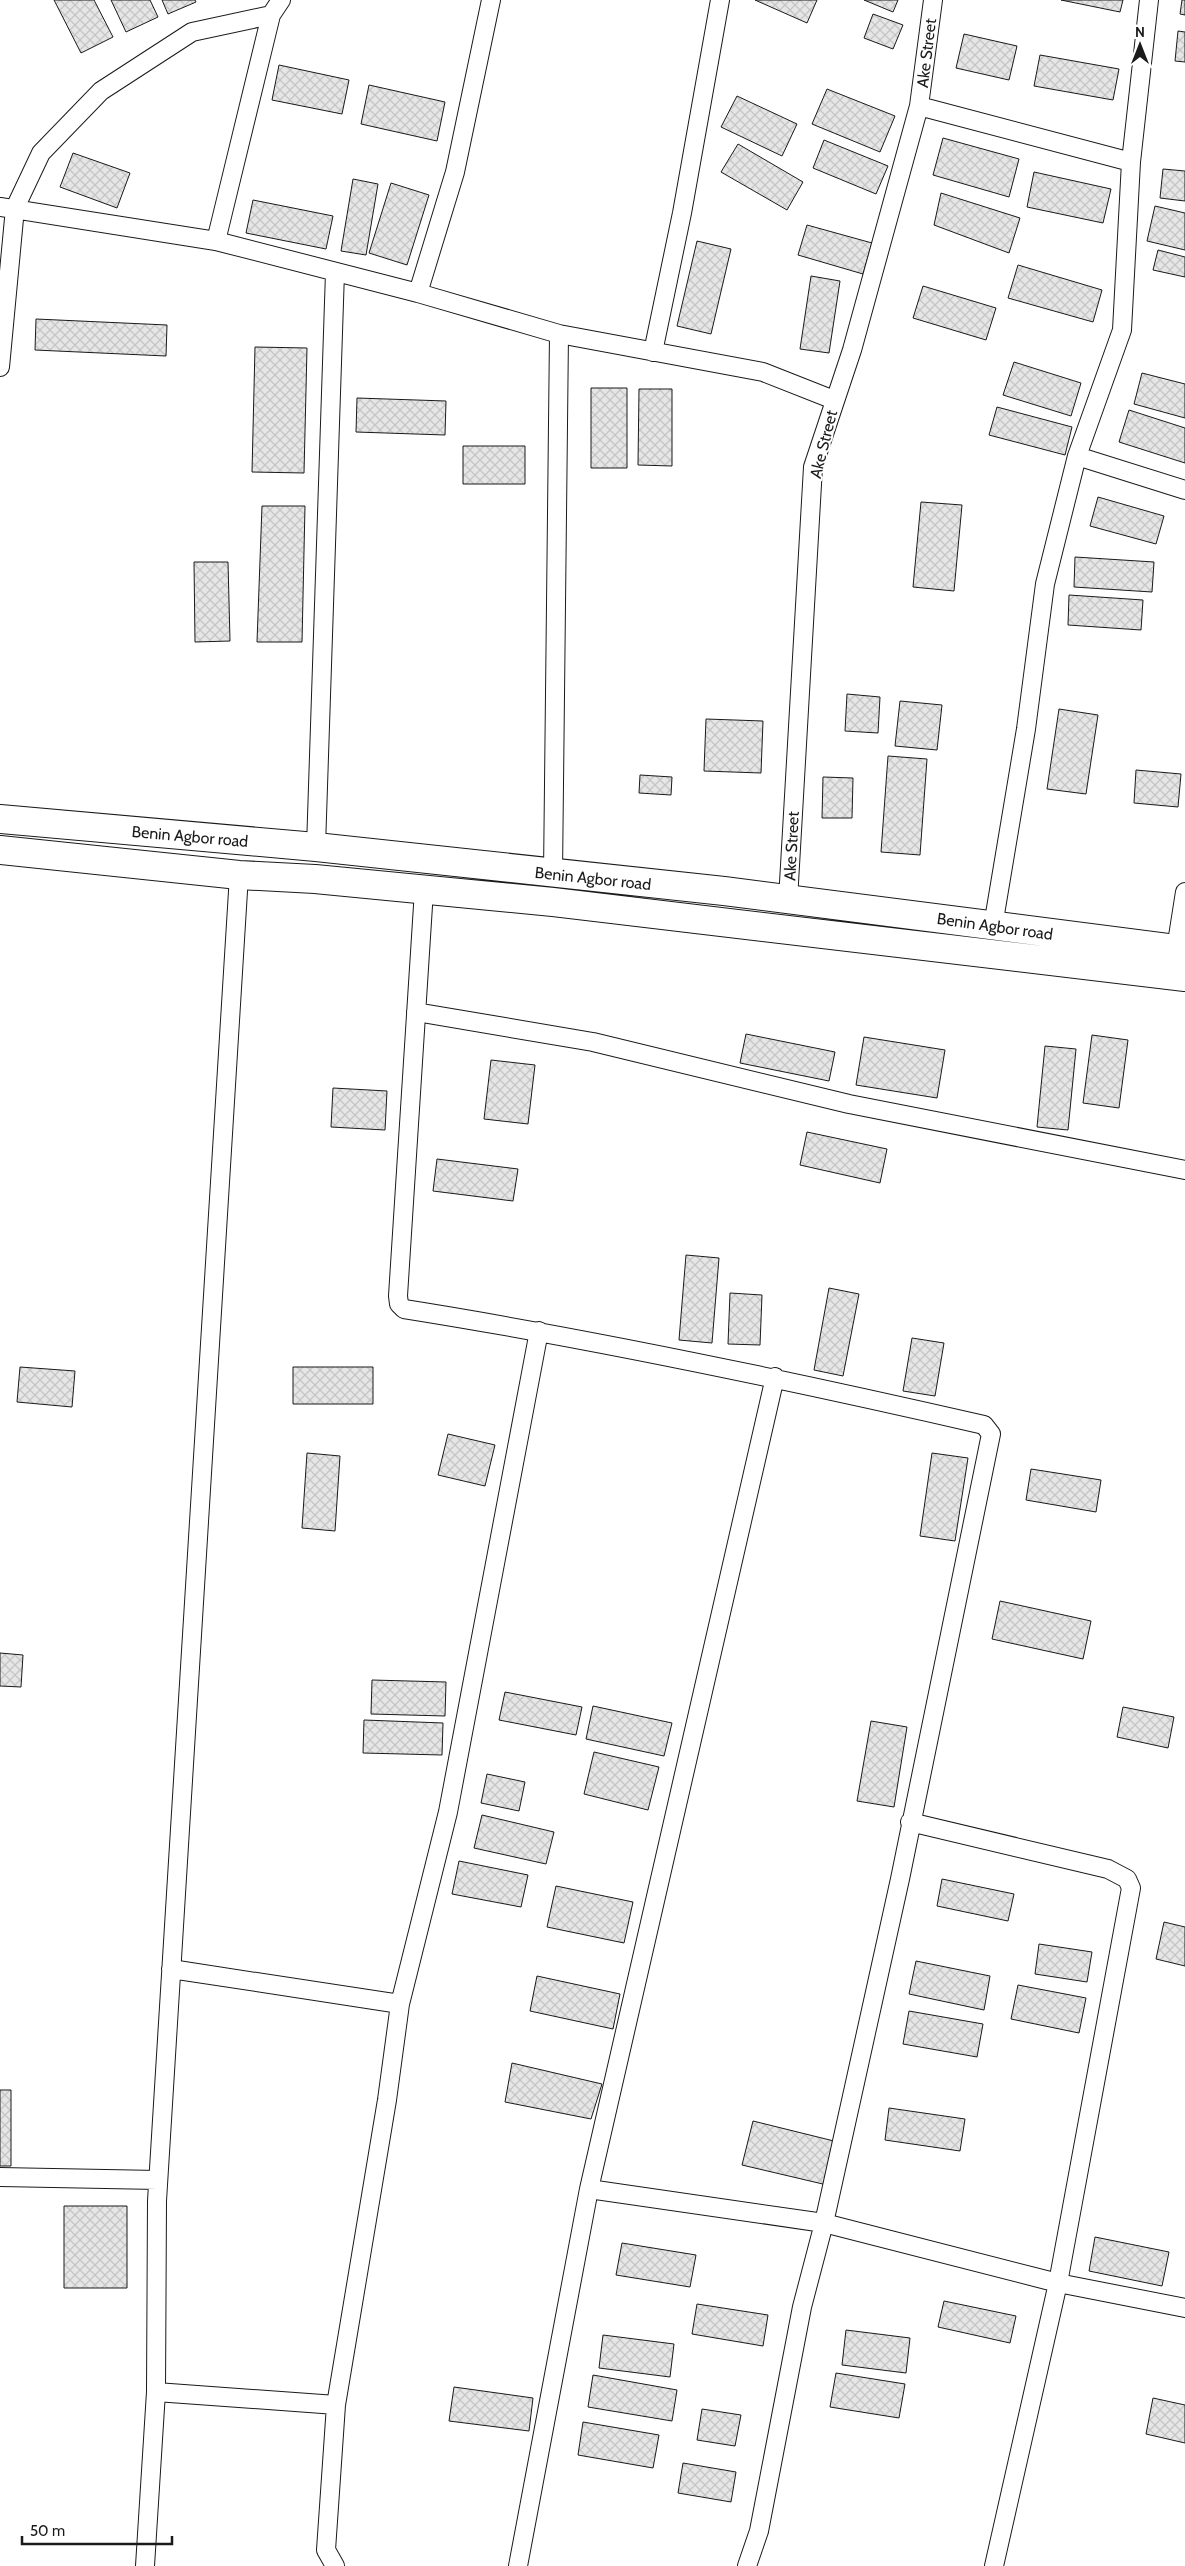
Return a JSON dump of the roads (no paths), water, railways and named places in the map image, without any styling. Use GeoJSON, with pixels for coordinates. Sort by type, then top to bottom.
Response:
{"type":"FeatureCollection","features":[{"type":"Feature","properties":{"kind":"highway","name":"Benin Agbor road"},"geometry":{"type":"LineString","coordinates":[[0,818],[316,847],[724,891],[1181,949]]}},
{"type":"Feature","properties":{"kind":"highway","name":"Benin Agbor road"},"geometry":{"type":"LineString","coordinates":[[0,850],[239,875],[314,879],[553,902],[1185,977]]}},
{"type":"Feature","properties":{"kind":"street"},"geometry":{"type":"LineString","coordinates":[[216,241],[271,15],[281,0]]}},
{"type":"Feature","properties":{"kind":"street"},"geometry":{"type":"LineString","coordinates":[[418,293],[455,172],[491,0]]}},
{"type":"Feature","properties":{"kind":"street"},"geometry":{"type":"LineString","coordinates":[[654,352],[682,213],[720,0]]}},
{"type":"Feature","properties":{"kind":"street","name":"Ake Street"},"geometry":{"type":"LineString","coordinates":[[788,900],[813,467],[852,350],[919,106],[933,0]]}},
{"type":"Feature","properties":{"kind":"street"},"geometry":{"type":"LineString","coordinates":[[993,926],[1026,729],[1045,584],[1077,456],[1122,330],[1131,162],[1149,0]]}},
{"type":"Feature","properties":{"kind":"street"},"geometry":{"type":"LineString","coordinates":[[0,367],[7,207],[40,153],[101,91],[192,32],[271,15]]}},
{"type":"Feature","properties":{"kind":"street"},"geometry":{"type":"LineString","coordinates":[[919,106],[1131,162]]}},
{"type":"Feature","properties":{"kind":"street"},"geometry":{"type":"LineString","coordinates":[[7,207],[216,241],[418,293],[559,334],[763,372],[834,400]]}},
{"type":"Feature","properties":{"kind":"street"},"geometry":{"type":"LineString","coordinates":[[316,847],[334,272]]}},
{"type":"Feature","properties":{"kind":"street"},"geometry":{"type":"LineString","coordinates":[[553,874],[559,334]]}},
{"type":"Feature","properties":{"kind":"street"},"geometry":{"type":"LineString","coordinates":[[1077,456],[1185,490]]}},
{"type":"Feature","properties":{"kind":"street"},"geometry":{"type":"LineString","coordinates":[[145,2566],[156,2392],[158,2180],[239,875]]}},
{"type":"Feature","properties":{"kind":"street"},"geometry":{"type":"LineString","coordinates":[[424,890],[399,1304],[404,1310],[539,1331],[775,1377],[984,1425],[991,1434],[824,2223],[802,2307],[759,2531],[748,2566]]}},
{"type":"Feature","properties":{"kind":"street"},"geometry":{"type":"LineString","coordinates":[[1181,949],[1185,892]]}},
{"type":"Feature","properties":{"kind":"street"},"geometry":{"type":"LineString","coordinates":[[416,1012],[592,1042],[849,1104],[1185,1170]]}},
{"type":"Feature","properties":{"kind":"street"},"geometry":{"type":"LineString","coordinates":[[335,2566],[326,2550],[336,2404],[388,2100],[400,2004],[448,1812],[539,1331]]}},
{"type":"Feature","properties":{"kind":"street"},"geometry":{"type":"LineString","coordinates":[[518,2566],[588,2189],[775,1377]]}},
{"type":"Feature","properties":{"kind":"street"},"geometry":{"type":"LineString","coordinates":[[910,1822],[1108,1869],[1127,1879],[1130,1883],[1058,2283],[994,2566]]}},
{"type":"Feature","properties":{"kind":"street"},"geometry":{"type":"LineString","coordinates":[[171,1969],[400,2004]]}},
{"type":"Feature","properties":{"kind":"street"},"geometry":{"type":"LineString","coordinates":[[0,2177],[158,2180]]}},
{"type":"Feature","properties":{"kind":"street"},"geometry":{"type":"LineString","coordinates":[[588,2189],[824,2223],[1058,2283],[1185,2308]]}},
{"type":"Feature","properties":{"kind":"street"},"geometry":{"type":"LineString","coordinates":[[156,2392],[336,2404]]}}]}
